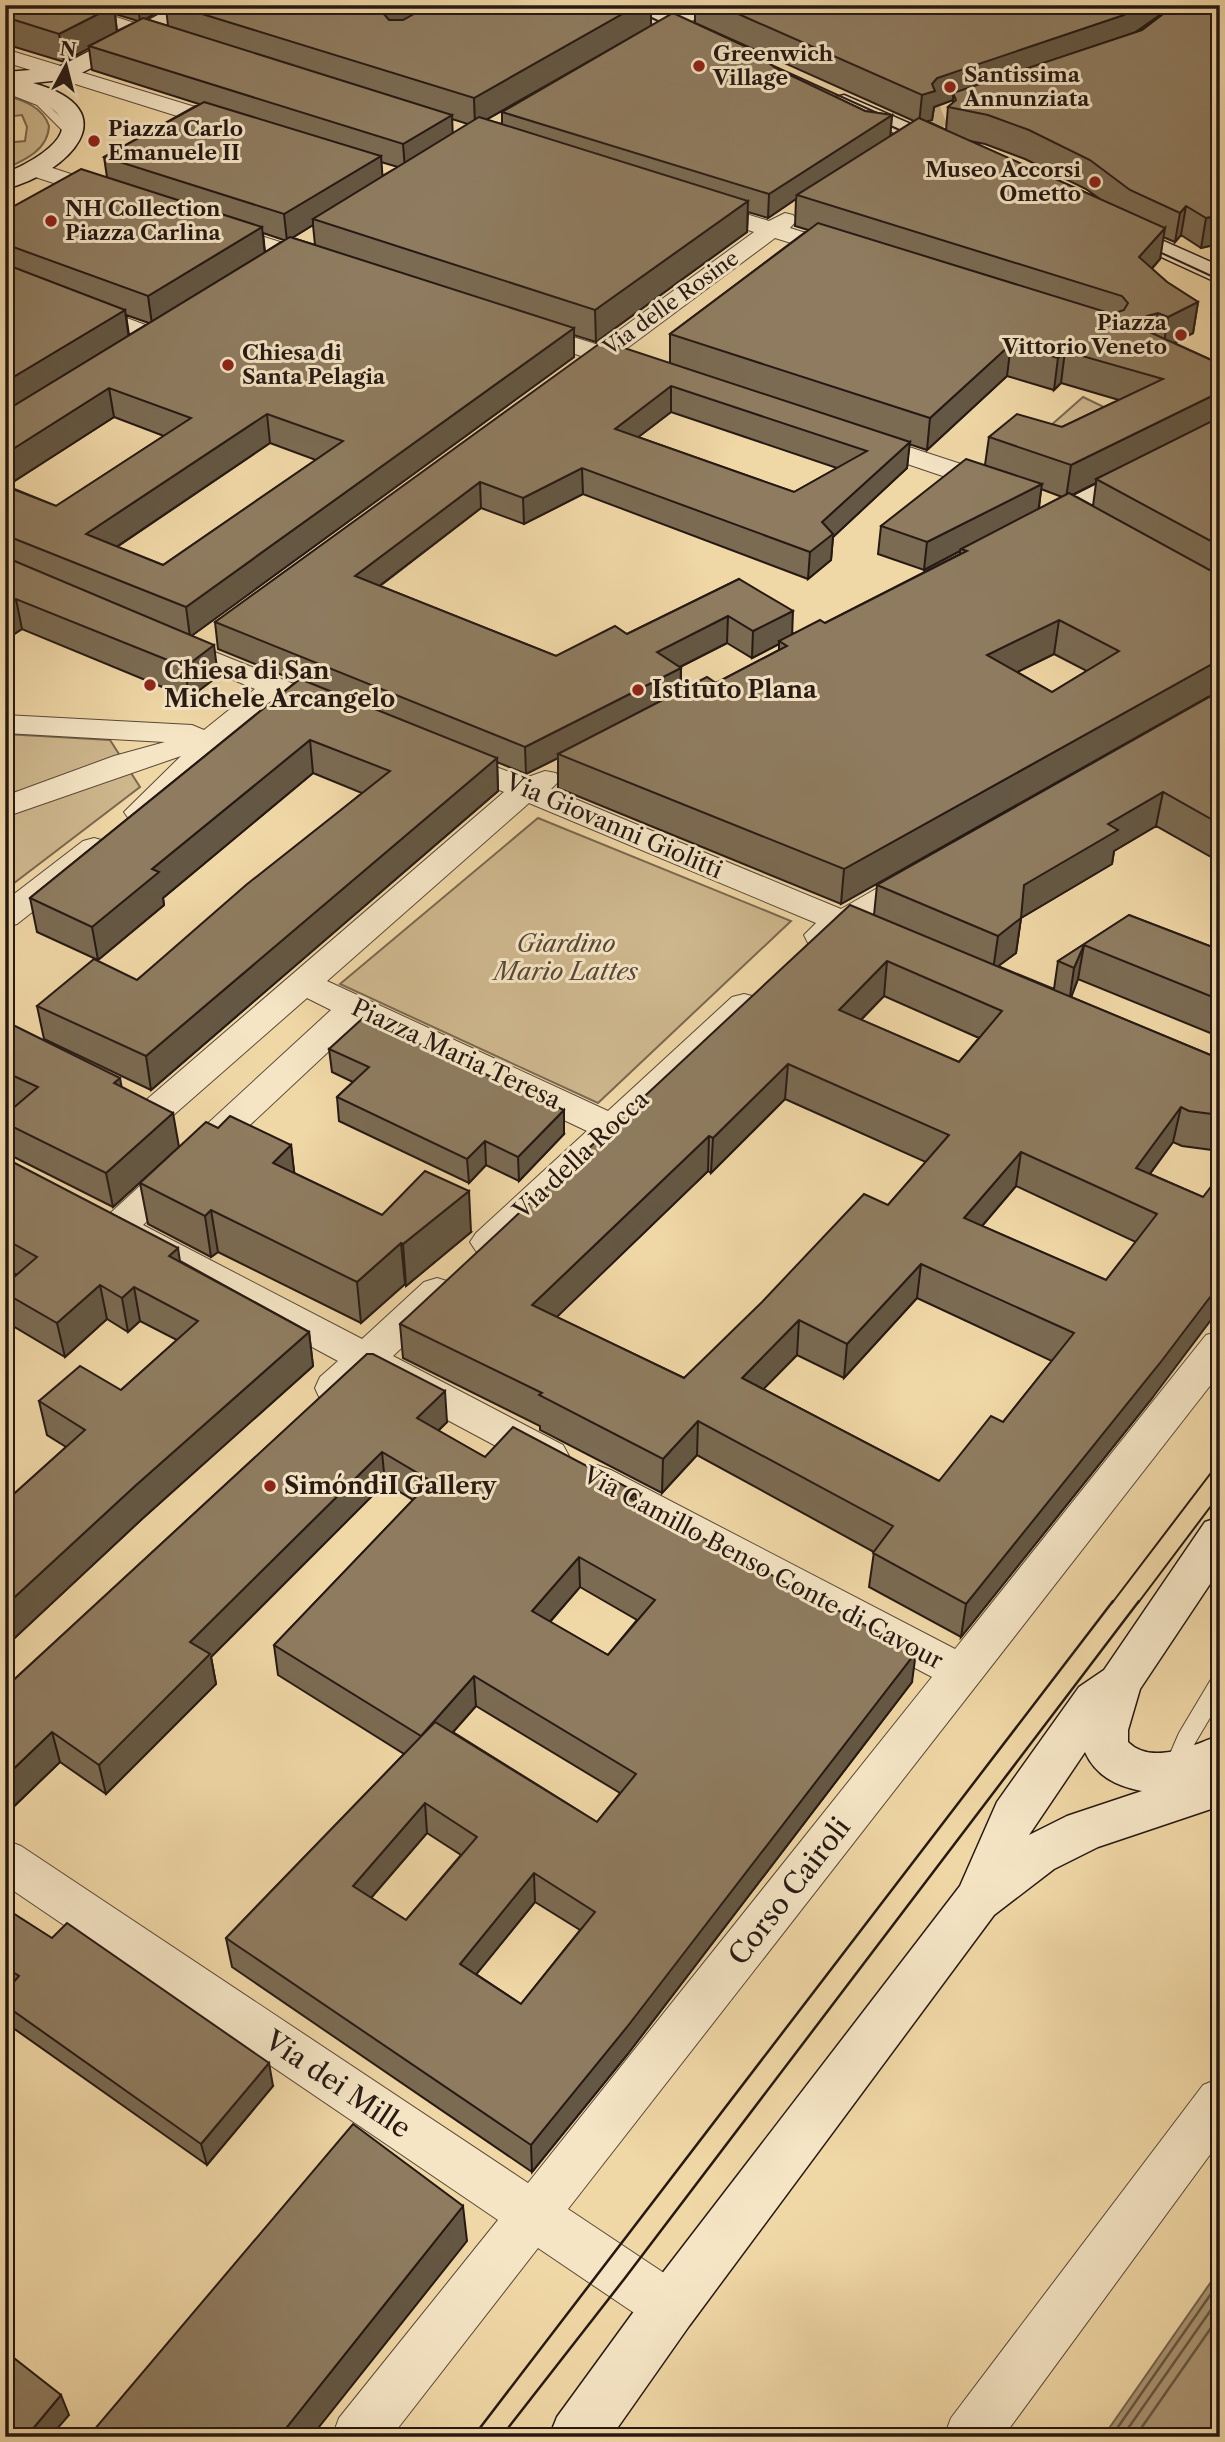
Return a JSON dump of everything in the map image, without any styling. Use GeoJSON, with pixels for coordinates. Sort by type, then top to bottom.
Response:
{"type":"FeatureCollection","features":[{"type":"Feature","properties":{"kind":"street"},"geometry":{"type":"LineString","coordinates":[[56,5],[197,49]]}},
{"type":"Feature","properties":{"kind":"street"},"geometry":{"type":"LineString","coordinates":[[5,81],[62,74],[194,5]]}},
{"type":"Feature","properties":{"kind":"street"},"geometry":{"type":"LineString","coordinates":[[631,5],[730,51]]}},
{"type":"Feature","properties":{"kind":"street"},"geometry":{"type":"LineString","coordinates":[[622,52],[700,8]]}},
{"type":"Feature","properties":{"kind":"street"},"geometry":{"type":"LineString","coordinates":[[5,55],[256,133]]}},
{"type":"Feature","properties":{"kind":"street"},"geometry":{"type":"LineString","coordinates":[[62,74],[63,105]]}},
{"type":"Feature","properties":{"kind":"street"},"geometry":{"type":"LineString","coordinates":[[5,81],[34,90],[63,105],[73,120],[74,135],[63,152],[37,170],[5,182]]}},
{"type":"Feature","properties":{"kind":"street"},"geometry":{"type":"LineString","coordinates":[[820,97],[935,140]]}},
{"type":"Feature","properties":{"kind":"street"},"geometry":{"type":"LineString","coordinates":[[173,135],[204,117]]}},
{"type":"Feature","properties":{"kind":"street"},"geometry":{"type":"LineString","coordinates":[[37,170],[131,202]]}},
{"type":"Feature","properties":{"kind":"street"},"geometry":{"type":"LineString","coordinates":[[56,200],[107,172]]}},
{"type":"Feature","properties":{"kind":"street"},"geometry":{"type":"LineString","coordinates":[[675,199],[871,261]]}},
{"type":"Feature","properties":{"kind":"street","name":"Via delle Rosine"},"geometry":{"type":"LineString","coordinates":[[570,378],[771,229],[805,207]]}},
{"type":"Feature","properties":{"kind":"street"},"geometry":{"type":"LineString","coordinates":[[1096,213],[1118,228],[1220,276]]}},
{"type":"Feature","properties":{"kind":"street"},"geometry":{"type":"LineString","coordinates":[[193,222],[344,270]]}},
{"type":"Feature","properties":{"kind":"street"},"geometry":{"type":"LineString","coordinates":[[260,272],[320,236]]}},
{"type":"Feature","properties":{"kind":"street"},"geometry":{"type":"LineString","coordinates":[[5,279],[155,337]]}},
{"type":"Feature","properties":{"kind":"street"},"geometry":{"type":"LineString","coordinates":[[500,321],[667,375]]}},
{"type":"Feature","properties":{"kind":"street"},"geometry":{"type":"LineString","coordinates":[[132,352],[178,323]]}},
{"type":"Feature","properties":{"kind":"street"},"geometry":{"type":"LineString","coordinates":[[836,432],[1026,494],[1093,527]]}},
{"type":"Feature","properties":{"kind":"street"},"geometry":{"type":"LineString","coordinates":[[1019,534],[1220,432]]}},
{"type":"Feature","properties":{"kind":"street"},"geometry":{"type":"LineString","coordinates":[[192,652],[219,632]]}},
{"type":"Feature","properties":{"kind":"street"},"geometry":{"type":"LineString","coordinates":[[149,634],[363,723]]}},
{"type":"Feature","properties":{"kind":"street"},"geometry":{"type":"LineString","coordinates":[[5,917],[162,795],[218,736],[275,687]]}},
{"type":"Feature","properties":{"kind":"street"},"geometry":{"type":"LineString","coordinates":[[5,724],[218,736]]}},
{"type":"Feature","properties":{"kind":"street"},"geometry":{"type":"LineString","coordinates":[[5,807],[125,763],[218,736]]}},
{"type":"Feature","properties":{"kind":"street","name":"Via Giovanni Giolitti"},"geometry":{"type":"LineString","coordinates":[[425,748],[880,937]]}},
{"type":"Feature","properties":{"kind":"street"},"geometry":{"type":"LineString","coordinates":[[356,1006],[214,1138],[144,1104],[301,982],[527,789],[569,767]]}},
{"type":"Feature","properties":{"kind":"street"},"geometry":{"type":"LineString","coordinates":[[798,955],[841,921],[946,862]]}},
{"type":"Feature","properties":{"kind":"street","name":"Via della Rocca"},"geometry":{"type":"LineString","coordinates":[[307,1413],[610,1127],[770,981]]}},
{"type":"Feature","properties":{"kind":"street","name":"Piazza Maria Teresa"},"geometry":{"type":"LineString","coordinates":[[301,982],[610,1127]]}},
{"type":"Feature","properties":{"kind":"street","name":"Via Camillo Benso Conte di Cavour"},"geometry":{"type":"LineString","coordinates":[[214,1138],[104,1219],[963,1673]]}},
{"type":"Feature","properties":{"kind":"street","name":"Corso Cairoli"},"geometry":{"type":"LineString","coordinates":[[358,2437],[1220,1345]]}},
{"type":"Feature","properties":{"kind":"street"},"geometry":{"type":"LineString","coordinates":[[1220,1534],[1120,1683],[1105,1730],[1106,1749],[1122,1765],[1146,1772],[1173,1770],[1220,1755]]}},
{"type":"Feature","properties":{"kind":"street"},"geometry":{"type":"LineString","coordinates":[[578,2437],[670,2307],[977,1900],[1014,1816],[1095,1700],[1120,1683]]}},
{"type":"Feature","properties":{"kind":"street"},"geometry":{"type":"LineString","coordinates":[[977,1900],[1037,1854],[1084,1831],[1220,1786]]}},
{"type":"Feature","properties":{"kind":"street","name":"Via dei Mille"},"geometry":{"type":"LineString","coordinates":[[5,1860],[670,2307]]}},
{"type":"Feature","properties":{"kind":"street"},"geometry":{"type":"LineString","coordinates":[[970,2437],[1200,2124],[1220,2101]]}},
{"type":"Feature","properties":{"kind":"lane"},"geometry":{"type":"LineString","coordinates":[[5,90],[40,101],[51,108],[74,135]]}},
{"type":"Feature","properties":{"kind":"lane"},"geometry":{"type":"LineString","coordinates":[[1173,1770],[1186,1739],[1220,1682]]}},
{"type":"Feature","properties":{"kind":"green space"},"geometry":{"type":"Polygon","coordinates":[[[5,95],[37,109],[49,126],[45,142],[40,148],[5,169],[5,143],[25,141],[27,127],[22,115],[5,117],[5,95]]]}},
{"type":"Feature","properties":{"kind":"green space"},"geometry":{"type":"Polygon","coordinates":[[[1083,397],[1135,422],[1023,450],[1083,397]]]}},
{"type":"Feature","properties":{"kind":"green space"},"geometry":{"type":"Polygon","coordinates":[[[5,734],[110,740],[140,787],[5,890],[5,734]]]}},
{"type":"Feature","properties":{"kind":"green space","name":"Giardino Mario Lattes"},"geometry":{"type":"Polygon","coordinates":[[[538,818],[791,921],[598,1103],[340,984],[538,818]]]}},
{"type":"Feature","properties":{"kind":"water"},"geometry":{"type":"Polygon","coordinates":[[[1220,2269],[1220,2437],[1103,2437],[1220,2269]]]}},
{"type":"Feature","properties":{"kind":"building"},"geometry":{"type":"Polygon","coordinates":[[[5,5],[114,6],[59,34],[5,17],[5,5]]]}},
{"type":"Feature","properties":{"kind":"building"},"geometry":{"type":"Polygon","coordinates":[[[173,5],[391,5],[383,13],[389,20],[403,20],[430,5],[638,5],[474,98],[173,5]]]}},
{"type":"Feature","properties":{"kind":"building"},"geometry":{"type":"Polygon","coordinates":[[[718,5],[1138,5],[1124,15],[937,78],[932,84],[935,91],[922,95],[718,5]]]}},
{"type":"Feature","properties":{"kind":"building"},"geometry":{"type":"Polygon","coordinates":[[[1175,5],[1220,5],[1220,215],[1206,218],[1186,206],[1180,213],[1130,190],[1090,160],[1029,130],[988,115],[948,107],[956,100],[953,93],[1142,30],[1175,5]]]}},
{"type":"Feature","properties":{"kind":"building"},"geometry":{"type":"Polygon","coordinates":[[[673,13],[764,55],[777,69],[865,111],[892,115],[769,194],[502,112],[673,13]]]}},
{"type":"Feature","properties":{"kind":"building"},"geometry":{"type":"Polygon","coordinates":[[[143,18],[452,115],[403,144],[89,46],[143,18]]]}},
{"type":"Feature","properties":{"kind":"building"},"geometry":{"type":"Polygon","coordinates":[[[204,102],[381,156],[284,214],[104,157],[204,102]]]}},
{"type":"Feature","properties":{"kind":"building"},"geometry":{"type":"Polygon","coordinates":[[[479,117],[748,201],[595,310],[313,219],[479,117]]]}},
{"type":"Feature","properties":{"kind":"building"},"geometry":{"type":"Polygon","coordinates":[[[919,118],[1165,228],[1139,257],[1167,282],[1198,302],[1168,317],[1158,313],[1147,316],[1141,323],[1147,331],[1220,364],[1220,392],[1071,465],[989,437],[1017,414],[1062,427],[1163,379],[1065,351],[1058,358],[1011,344],[930,418],[670,334],[818,223],[1112,314],[1124,310],[1128,303],[1122,296],[797,195],[919,118]]]}},
{"type":"Feature","properties":{"kind":"building"},"geometry":{"type":"Polygon","coordinates":[[[81,169],[262,227],[148,296],[5,244],[5,211],[81,169]]]}},
{"type":"Feature","properties":{"kind":"building"},"geometry":{"type":"Polygon","coordinates":[[[290,237],[574,328],[186,607],[5,535],[5,486],[56,506],[191,418],[109,388],[5,454],[5,409],[290,237]],[[267,414],[86,534],[163,565],[343,441],[267,414]]]}},
{"type":"Feature","properties":{"kind":"building"},"geometry":{"type":"Polygon","coordinates":[[[5,264],[125,310],[5,382],[5,264]]]}},
{"type":"Feature","properties":{"kind":"building"},"geometry":{"type":"Polygon","coordinates":[[[603,341],[910,442],[822,522],[833,534],[810,552],[582,468],[523,498],[480,482],[355,576],[556,656],[615,626],[627,634],[739,579],[793,611],[753,631],[728,616],[657,652],[681,668],[525,747],[215,622],[603,341]],[[671,386],[615,429],[794,492],[867,451],[671,386]]]}},
{"type":"Feature","properties":{"kind":"building"},"geometry":{"type":"Polygon","coordinates":[[[1220,417],[1220,546],[1096,479],[1220,417]]]}},
{"type":"Feature","properties":{"kind":"building"},"geometry":{"type":"Polygon","coordinates":[[[966,459],[1042,484],[927,542],[881,526],[966,459]]]}},
{"type":"Feature","properties":{"kind":"building"},"geometry":{"type":"Polygon","coordinates":[[[1069,493],[1220,574],[1220,662],[844,869],[558,754],[707,677],[716,683],[787,646],[779,641],[820,620],[825,623],[967,551],[961,549],[1069,493]],[[1059,620],[987,655],[1052,692],[1119,651],[1059,620]]]}},
{"type":"Feature","properties":{"kind":"building"},"geometry":{"type":"Polygon","coordinates":[[[5,557],[214,645],[185,667],[16,599],[5,606],[5,557]]]}},
{"type":"Feature","properties":{"kind":"building"},"geometry":{"type":"Polygon","coordinates":[[[300,679],[497,758],[146,1056],[37,1006],[94,959],[137,980],[246,885],[390,771],[310,740],[152,869],[159,872],[92,927],[30,898],[300,679]]]}},
{"type":"Feature","properties":{"kind":"building"},"geometry":{"type":"Polygon","coordinates":[[[1220,691],[1220,772],[1217,773],[1220,775],[1220,824],[1163,792],[1108,824],[1118,830],[1024,885],[1021,918],[998,936],[877,885],[1220,691]]]}},
{"type":"Feature","properties":{"kind":"building"},"geometry":{"type":"Polygon","coordinates":[[[850,905],[1220,1059],[1220,1115],[1189,1111],[1181,1107],[1136,1168],[1203,1197],[1220,1175],[1220,1284],[1160,1363],[966,1604],[873,1553],[893,1526],[698,1421],[663,1459],[539,1395],[542,1393],[400,1324],[850,905]],[[887,961],[839,1010],[959,1062],[1002,1011],[887,961]],[[788,1064],[713,1138],[709,1136],[532,1305],[684,1378],[762,1302],[864,1194],[888,1205],[949,1135],[788,1064]],[[1021,1152],[964,1218],[1106,1280],[1157,1214],[1021,1152]],[[921,1264],[847,1344],[799,1320],[742,1378],[939,1481],[991,1416],[1003,1422],[1074,1333],[921,1264]]]}},
{"type":"Feature","properties":{"kind":"building"},"geometry":{"type":"Polygon","coordinates":[[[1129,915],[1220,950],[1220,1000],[1084,945],[1074,968],[1058,961],[1129,915]]]}},
{"type":"Feature","properties":{"kind":"building"},"geometry":{"type":"Polygon","coordinates":[[[363,1018],[564,1110],[518,1157],[485,1141],[467,1159],[337,1097],[369,1067],[329,1049],[363,1018]]]}},
{"type":"Feature","properties":{"kind":"building"},"geometry":{"type":"Polygon","coordinates":[[[13,1025],[120,1078],[114,1083],[173,1113],[106,1173],[5,1123],[5,1115],[38,1087],[5,1072],[5,1030],[13,1025]]]}},
{"type":"Feature","properties":{"kind":"building"},"geometry":{"type":"Polygon","coordinates":[[[230,1116],[291,1145],[273,1163],[382,1215],[425,1171],[469,1191],[401,1243],[357,1282],[211,1210],[205,1216],[140,1183],[206,1122],[218,1128],[230,1116]]]}},
{"type":"Feature","properties":{"kind":"building"},"geometry":{"type":"Polygon","coordinates":[[[5,1158],[178,1248],[169,1256],[309,1332],[135,1486],[5,1606],[5,1502],[85,1430],[39,1401],[80,1366],[121,1390],[198,1321],[134,1287],[122,1298],[100,1285],[57,1323],[5,1293],[5,1285],[37,1257],[5,1239],[5,1158]]]}},
{"type":"Feature","properties":{"kind":"building"},"geometry":{"type":"Polygon","coordinates":[[[367,1354],[373,1354],[445,1391],[417,1418],[485,1457],[513,1427],[636,1492],[630,1498],[916,1652],[627,2027],[531,2145],[226,1938],[435,1722],[597,1822],[636,1774],[474,1676],[421,1736],[274,1645],[431,1481],[382,1452],[190,1642],[210,1654],[99,1765],[52,1732],[5,1777],[5,1688],[367,1354]],[[579,1557],[532,1611],[608,1655],[655,1600],[579,1557]],[[425,1803],[353,1886],[406,1920],[477,1837],[425,1803]],[[534,1873],[460,1964],[521,2004],[595,1912],[534,1873]]]}},
{"type":"Feature","properties":{"kind":"building"},"geometry":{"type":"Polygon","coordinates":[[[5,1908],[52,1938],[67,1923],[269,2063],[201,2144],[5,2005],[5,1992],[19,1976],[5,1967],[5,1908]]]}},
{"type":"Feature","properties":{"kind":"building"},"geometry":{"type":"Polygon","coordinates":[[[353,2124],[463,2206],[279,2437],[88,2437],[353,2124]]]}},
{"type":"Feature","properties":{"kind":"building"},"geometry":{"type":"Polygon","coordinates":[[[5,2351],[61,2395],[26,2437],[5,2437],[5,2351]]]}},
{"type":"Feature","properties":{"kind":"tunnel"},"geometry":{"type":"LineString","coordinates":[[926,121],[943,114]]}},
{"type":"Feature","properties":{"kind":"tram line"},"geometry":{"type":"LineString","coordinates":[[624,5],[675,29]]}},
{"type":"Feature","properties":{"kind":"tram line"},"geometry":{"type":"LineString","coordinates":[[752,56],[886,117]]}},
{"type":"Feature","properties":{"kind":"tram line"},"geometry":{"type":"LineString","coordinates":[[873,118],[917,138]]}},
{"type":"Feature","properties":{"kind":"tram line"},"geometry":{"type":"LineString","coordinates":[[1142,244],[1220,280]]}},
{"type":"Feature","properties":{"kind":"tram line"},"geometry":{"type":"LineString","coordinates":[[1112,1603],[1220,1461]]}},
{"type":"Feature","properties":{"kind":"tram line"},"geometry":{"type":"LineString","coordinates":[[1138,1603],[1220,1494]]}},
{"type":"Feature","properties":{"kind":"tram line"},"geometry":{"type":"LineString","coordinates":[[473,2437],[1113,1601]]}},
{"type":"Feature","properties":{"kind":"tram line"},"geometry":{"type":"LineString","coordinates":[[501,2437],[625,2278],[1139,1601]]}},
{"type":"Feature","properties":{"kind":"place","name":"Greenwich Village"},"geometry":{"type":"Point","coordinates":[699,66]}},
{"type":"Feature","properties":{"kind":"place","name":"Santissima Annunziata"},"geometry":{"type":"Point","coordinates":[950,87]}},
{"type":"Feature","properties":{"kind":"place","name":"Piazza Carlo Emanuele II"},"geometry":{"type":"Point","coordinates":[94,141]}},
{"type":"Feature","properties":{"kind":"place","name":"Museo Accorsi Ometto"},"geometry":{"type":"Point","coordinates":[1095,182]}},
{"type":"Feature","properties":{"kind":"place","name":"NH Collection Piazza Carlina"},"geometry":{"type":"Point","coordinates":[51,221]}},
{"type":"Feature","properties":{"kind":"place","name":"Piazza Vittorio Veneto"},"geometry":{"type":"Point","coordinates":[1181,335]}},
{"type":"Feature","properties":{"kind":"place","name":"Chiesa di Santa Pelagia"},"geometry":{"type":"Point","coordinates":[228,365]}},
{"type":"Feature","properties":{"kind":"place","name":"Chiesa di San Michele Arcangelo"},"geometry":{"type":"Point","coordinates":[150,685]}},
{"type":"Feature","properties":{"kind":"place","name":"Istituto Plana"},"geometry":{"type":"Point","coordinates":[638,690]}},
{"type":"Feature","properties":{"kind":"place","name":"SimóndiI Gallery"},"geometry":{"type":"Point","coordinates":[270,1486]}}]}
